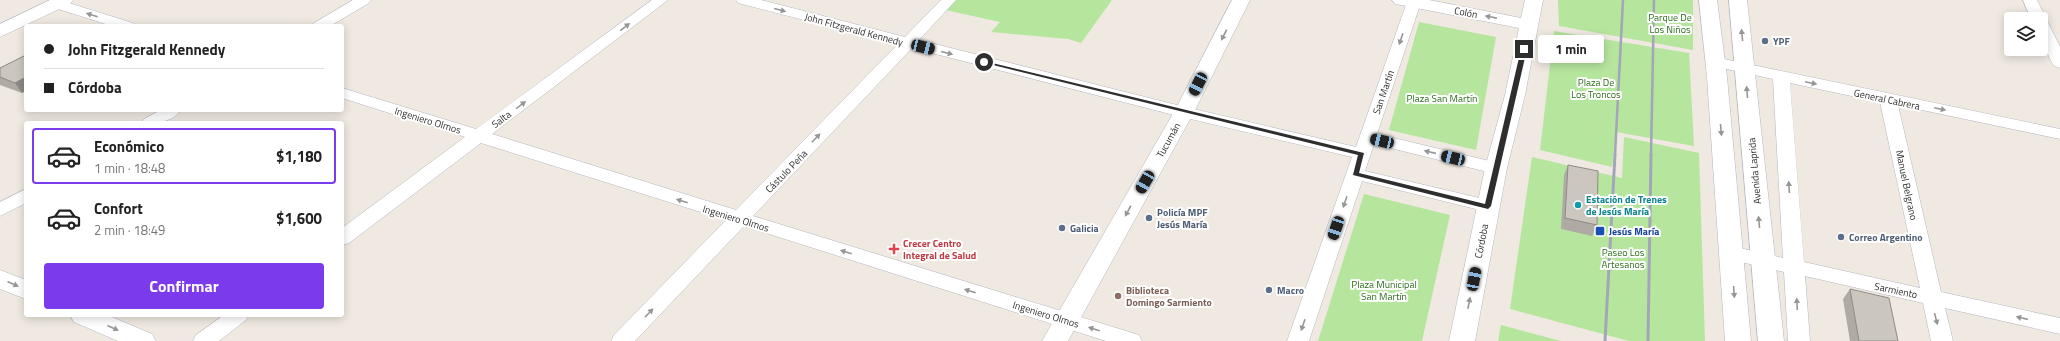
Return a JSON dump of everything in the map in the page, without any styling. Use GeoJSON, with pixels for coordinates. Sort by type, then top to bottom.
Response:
{"type":"FeatureCollection","features":[{"type":"Feature","properties":{"kind":"street"},"geometry":{"type":"LineString","coordinates":[[322,24],[364,0]]}},
{"type":"Feature","properties":{"kind":"street","name":"Salta"},"geometry":{"type":"LineString","coordinates":[[344,236],[661,0]]}},
{"type":"Feature","properties":{"kind":"street","name":"John Fitzgerald Kennedy"},"geometry":{"type":"LineString","coordinates":[[743,0],[1184,112],[1365,146],[1496,168]]}},
{"type":"Feature","properties":{"kind":"street","name":"Cástulo Peña"},"geometry":{"type":"LineString","coordinates":[[622,341],[949,0]]}},
{"type":"Feature","properties":{"kind":"street","name":"Tucumán"},"geometry":{"type":"LineString","coordinates":[[1055,341],[1184,112],[1241,0]]}},
{"type":"Feature","properties":{"kind":"street","name":"Córdoba"},"geometry":{"type":"LineString","coordinates":[[1462,341],[1496,168],[1515,95],[1534,0]]}},
{"type":"Feature","properties":{"kind":"street"},"geometry":{"type":"LineString","coordinates":[[1708,0],[1714,62],[1717,77],[1738,341]]}},
{"type":"Feature","properties":{"kind":"street","name":"Avenida Laprida"},"geometry":{"type":"LineString","coordinates":[[1738,0],[1772,341]]}},
{"type":"Feature","properties":{"kind":"street"},"geometry":{"type":"LineString","coordinates":[[2030,0],[2036,12]]}},
{"type":"Feature","properties":{"kind":"street","name":"Colón"},"geometry":{"type":"LineString","coordinates":[[1408,1],[1530,25]]}},
{"type":"Feature","properties":{"kind":"street","name":"San Martín"},"geometry":{"type":"LineString","coordinates":[[1298,341],[1365,146],[1408,1]]}},
{"type":"Feature","properties":{"kind":"street"},"geometry":{"type":"LineString","coordinates":[[0,31],[61,2],[122,24]]}},
{"type":"Feature","properties":{"kind":"street"},"geometry":{"type":"LineString","coordinates":[[2048,38],[2060,63]]}},
{"type":"Feature","properties":{"kind":"street","name":"General Cabrera"},"geometry":{"type":"LineString","coordinates":[[1714,62],[2060,134]]}},
{"type":"Feature","properties":{"kind":"street"},"geometry":{"type":"LineString","coordinates":[[1781,76],[1799,341]]}},
{"type":"Feature","properties":{"kind":"street","name":"Ingeniero Olmos"},"geometry":{"type":"LineString","coordinates":[[344,94],[1131,341]]}},
{"type":"Feature","properties":{"kind":"street","name":"Manuel Belgrano"},"geometry":{"type":"LineString","coordinates":[[1888,99],[1931,298],[1942,341]]}},
{"type":"Feature","properties":{"kind":"street"},"geometry":{"type":"LineString","coordinates":[[154,121],[169,112]]}},
{"type":"Feature","properties":{"kind":"street"},"geometry":{"type":"LineString","coordinates":[[1355,174],[1488,206]]}},
{"type":"Feature","properties":{"kind":"street"},"geometry":{"type":"LineString","coordinates":[[0,210],[24,196]]}},
{"type":"Feature","properties":{"kind":"street","name":"Sarmiento"},"geometry":{"type":"LineString","coordinates":[[1731,253],[2060,326]]}},
{"type":"Feature","properties":{"kind":"street"},"geometry":{"type":"LineString","coordinates":[[0,278],[24,289]]}},
{"type":"Feature","properties":{"kind":"street"},"geometry":{"type":"LineString","coordinates":[[88,317],[143,341]]}},
{"type":"Feature","properties":{"kind":"street"},"geometry":{"type":"LineString","coordinates":[[204,341],[236,317]]}},
{"type":"Feature","properties":{"kind":"green space"},"geometry":{"type":"Polygon","coordinates":[[[949,0],[1112,0],[1081,43],[1068,39],[991,32],[1000,22],[941,9],[949,0]]]}},
{"type":"Feature","properties":{"kind":"green space","name":"Parque De Los Niños"},"geometry":{"type":"Polygon","coordinates":[[[1558,0],[1693,0],[1693,50],[1559,26],[1558,0]]]}},
{"type":"Feature","properties":{"kind":"green space","name":"Plaza San Martín"},"geometry":{"type":"Polygon","coordinates":[[[1419,22],[1496,37],[1476,150],[1389,130],[1419,22]]]}},
{"type":"Feature","properties":{"kind":"green space","name":"Plaza De Los Troncos"},"geometry":{"type":"Polygon","coordinates":[[[1554,31],[1689,53],[1694,146],[1616,132],[1612,167],[1540,150],[1554,31]]]}},
{"type":"Feature","properties":{"kind":"green space","name":"Paseo Los Artesanos"},"geometry":{"type":"Polygon","coordinates":[[[1624,137],[1699,153],[1705,341],[1629,341],[1510,309],[1532,157],[1622,178],[1624,137]]]}},
{"type":"Feature","properties":{"kind":"green space","name":"Plaza Municipal San Martín"},"geometry":{"type":"Polygon","coordinates":[[[1364,194],[1450,215],[1422,341],[1318,341],[1364,194]]]}},
{"type":"Feature","properties":{"kind":"green space"},"geometry":{"type":"Polygon","coordinates":[[[1501,325],[1561,341],[1498,341],[1501,325]]]}},
{"type":"Feature","properties":{"kind":"building"},"geometry":{"type":"Polygon","coordinates":[[[24,56],[24,78],[15,83],[0,77],[0,68],[24,56]]]}},
{"type":"Feature","properties":{"kind":"building","name":"Estación de Trenes de Jesús María"},"geometry":{"type":"Polygon","coordinates":[[[1568,165],[1598,171],[1597,225],[1565,218],[1568,165]]]}},
{"type":"Feature","properties":{"kind":"building"},"geometry":{"type":"Polygon","coordinates":[[[1850,289],[1889,298],[1898,341],[1859,341],[1850,289]]]}},
{"type":"Feature","properties":{"kind":"railway"},"geometry":{"type":"LineString","coordinates":[[1615,155],[1623,0]]}},
{"type":"Feature","properties":{"kind":"railway"},"geometry":{"type":"LineString","coordinates":[[1651,155],[1654,0]]}},
{"type":"Feature","properties":{"kind":"railway"},"geometry":{"type":"LineString","coordinates":[[1605,341],[1615,154]]}},
{"type":"Feature","properties":{"kind":"railway"},"geometry":{"type":"LineString","coordinates":[[1648,341],[1651,154]]}},
{"type":"Feature","properties":{"kind":"place","name":"YPF"},"geometry":{"type":"Point","coordinates":[1765,41]}},
{"type":"Feature","properties":{"kind":"place","name":"Estación de Trenes de Jesús María"},"geometry":{"type":"Point","coordinates":[1578,205]}},
{"type":"Feature","properties":{"kind":"place","name":"Policía MPF Jesús María"},"geometry":{"type":"Point","coordinates":[1149,218]}},
{"type":"Feature","properties":{"kind":"place","name":"Galicia"},"geometry":{"type":"Point","coordinates":[1062,228]}},
{"type":"Feature","properties":{"kind":"place","name":"Jesús María"},"geometry":{"type":"Point","coordinates":[1600,231]}},
{"type":"Feature","properties":{"kind":"place","name":"Correo Argentino"},"geometry":{"type":"Point","coordinates":[1841,237]}},
{"type":"Feature","properties":{"kind":"place","name":"Crecer Centro Integral de Salud"},"geometry":{"type":"Point","coordinates":[894,249]}},
{"type":"Feature","properties":{"kind":"place","name":"Macro"},"geometry":{"type":"Point","coordinates":[1269,290]}},
{"type":"Feature","properties":{"kind":"place","name":"Biblioteca Domingo Sarmiento"},"geometry":{"type":"Point","coordinates":[1118,296]}},
{"type":"Feature","properties":{"kind":"route"},"geometry":{"type":"LineString","coordinates":[[984,62],[1184,112],[1362,154],[1355,174],[1488,206],[1496,168],[1515,95],[1524,49]]}}]}
